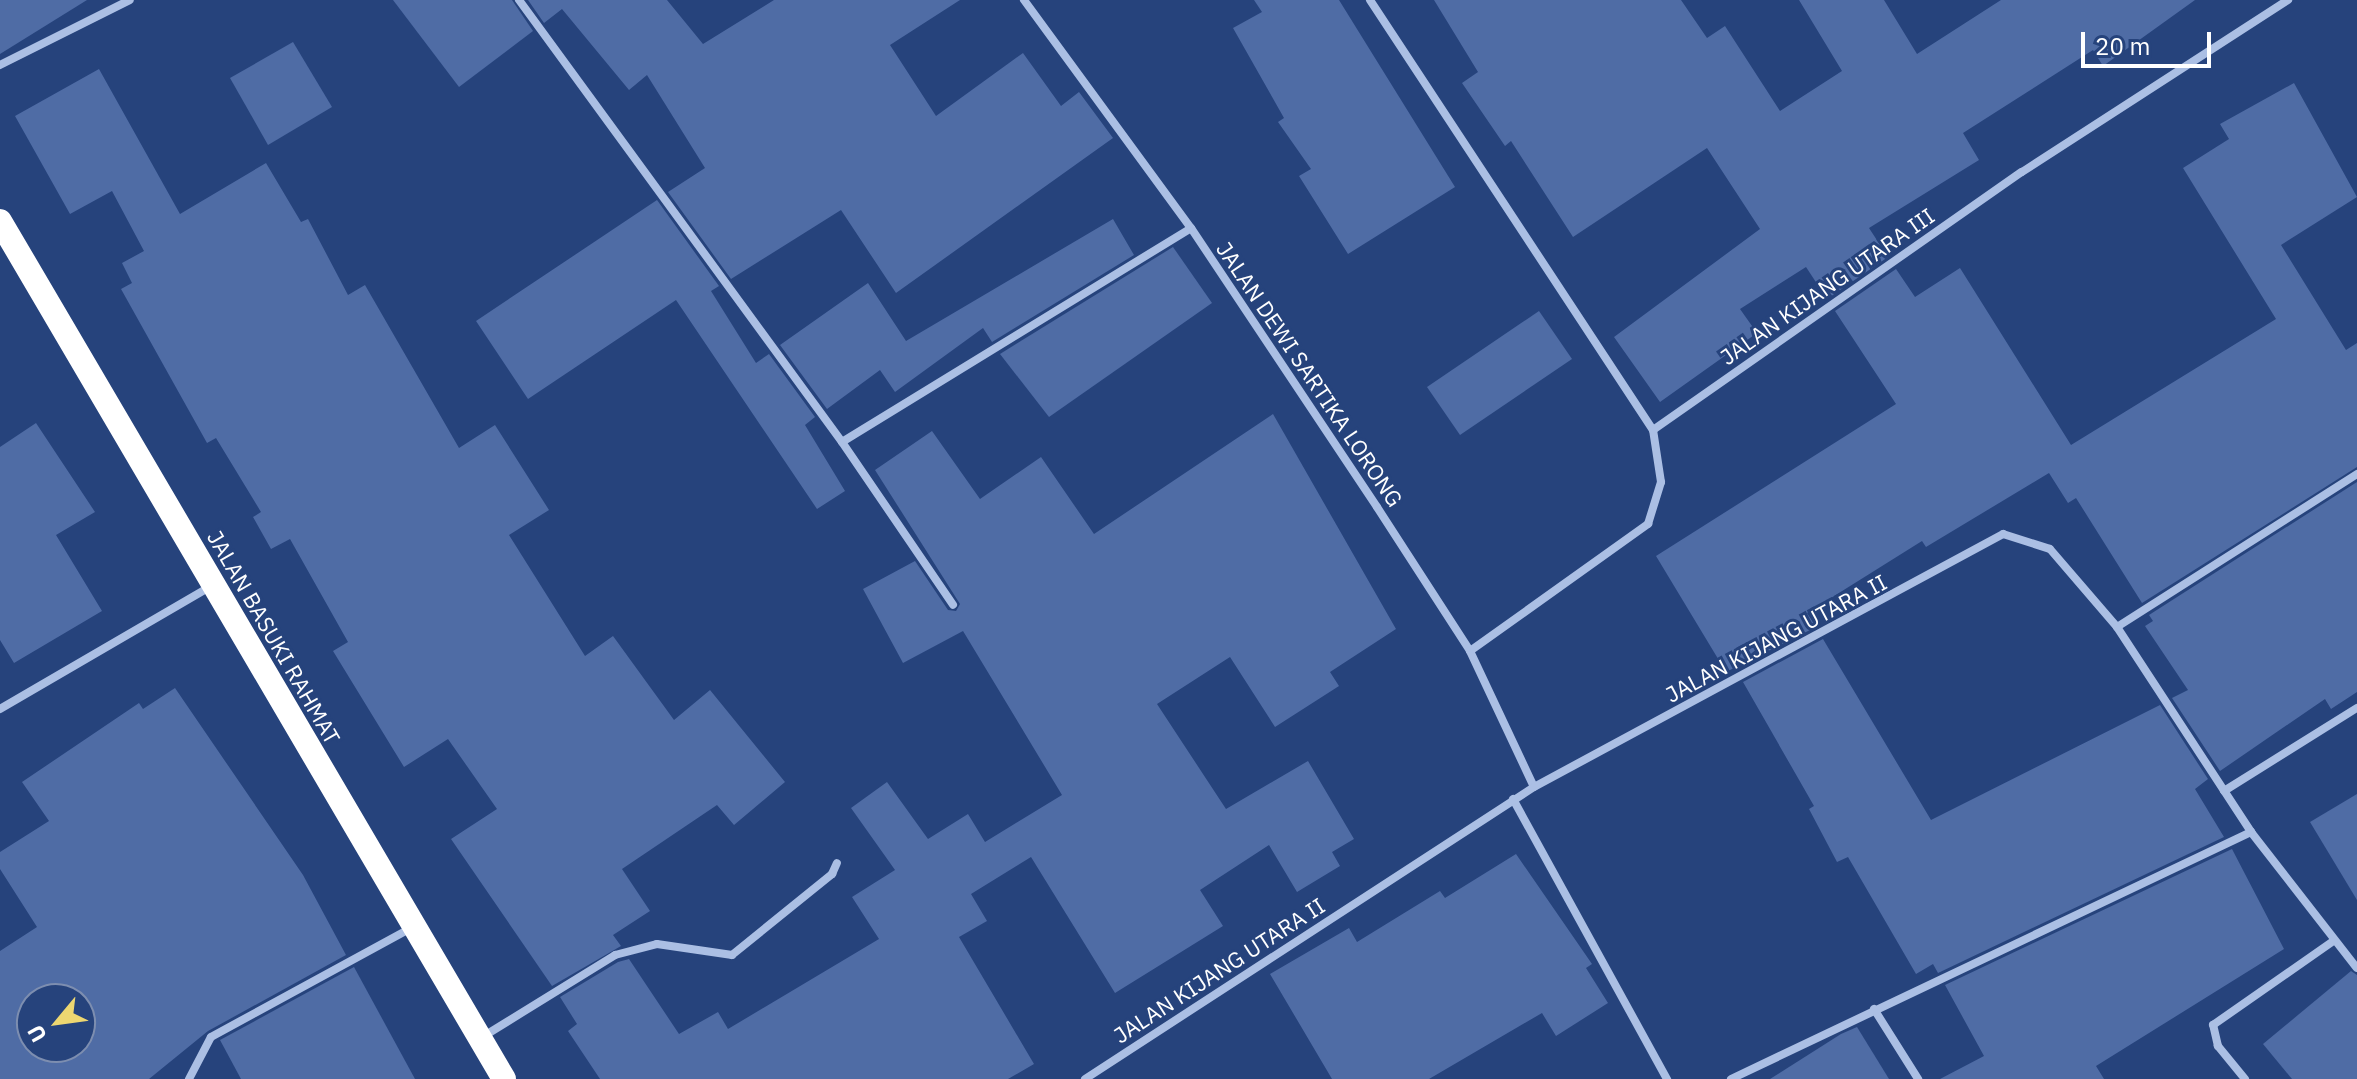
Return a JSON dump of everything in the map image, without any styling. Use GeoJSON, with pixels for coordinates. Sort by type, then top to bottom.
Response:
{"type":"FeatureCollection","features":[{"type":"Feature","properties":{"kind":"highway","name":"JALAN BASUKI RAHMAT"},"geometry":{"type":"LineString","coordinates":[[0,221],[504,1079]]}},
{"type":"Feature","properties":{"kind":"street"},"geometry":{"type":"LineString","coordinates":[[0,65],[130,0]]}},
{"type":"Feature","properties":{"kind":"street"},"geometry":{"type":"LineString","coordinates":[[519,0],[842,442],[953,605]]}},
{"type":"Feature","properties":{"kind":"street","name":"JALAN DEWI SARTIKA LORONG"},"geometry":{"type":"LineString","coordinates":[[1024,0],[1191,228],[1470,651],[1534,787]]}},
{"type":"Feature","properties":{"kind":"street"},"geometry":{"type":"LineString","coordinates":[[1370,0],[1653,430],[1661,482],[1648,524],[1470,651]]}},
{"type":"Feature","properties":{"kind":"street","name":"JALAN KIJANG UTARA III"},"geometry":{"type":"LineString","coordinates":[[1653,430],[2022,172],[2284,1]]}},
{"type":"Feature","properties":{"kind":"street"},"geometry":{"type":"LineString","coordinates":[[842,442],[1191,228]]}},
{"type":"Feature","properties":{"kind":"street"},"geometry":{"type":"LineString","coordinates":[[2117,627],[2357,474]]}},
{"type":"Feature","properties":{"kind":"street","name":"JALAN KIJANG UTARA II"},"geometry":{"type":"LineString","coordinates":[[1085,1079],[1513,799],[2003,534],[2050,549],[2117,627],[2251,832],[2332,942],[2357,968]]}},
{"type":"Feature","properties":{"kind":"street"},"geometry":{"type":"LineString","coordinates":[[0,709],[213,585]]}},
{"type":"Feature","properties":{"kind":"street"},"geometry":{"type":"LineString","coordinates":[[2224,791],[2357,708]]}},
{"type":"Feature","properties":{"kind":"street"},"geometry":{"type":"LineString","coordinates":[[1513,799],[1667,1079]]}},
{"type":"Feature","properties":{"kind":"street"},"geometry":{"type":"LineString","coordinates":[[1731,1079],[2251,832]]}},
{"type":"Feature","properties":{"kind":"street"},"geometry":{"type":"LineString","coordinates":[[480,1039],[615,955],[657,944],[732,955],[832,874],[837,863]]}},
{"type":"Feature","properties":{"kind":"street"},"geometry":{"type":"LineString","coordinates":[[189,1079],[211,1037],[414,927]]}},
{"type":"Feature","properties":{"kind":"street"},"geometry":{"type":"LineString","coordinates":[[2245,1079],[2218,1046],[2213,1025],[2332,942]]}},
{"type":"Feature","properties":{"kind":"street"},"geometry":{"type":"LineString","coordinates":[[1874,1009],[1918,1079]]}},
{"type":"Feature","properties":{"kind":"building"},"geometry":{"type":"Polygon","coordinates":[[[0,0],[87,0],[0,54],[0,0]]]}},
{"type":"Feature","properties":{"kind":"building"},"geometry":{"type":"Polygon","coordinates":[[[393,0],[512,0],[533,31],[459,87],[393,0]]]}},
{"type":"Feature","properties":{"kind":"building"},"geometry":{"type":"Polygon","coordinates":[[[528,0],[667,0],[703,44],[774,0],[960,0],[890,45],[936,116],[1023,53],[1061,106],[1079,92],[1113,138],[896,293],[841,210],[731,279],[668,192],[705,168],[647,75],[629,90],[562,9],[544,23],[528,0]]]}},
{"type":"Feature","properties":{"kind":"building"},"geometry":{"type":"Polygon","coordinates":[[[1254,0],[1339,0],[1455,187],[1348,254],[1299,176],[1311,169],[1278,122],[1284,118],[1233,28],[1262,12],[1254,0]]]}},
{"type":"Feature","properties":{"kind":"building"},"geometry":{"type":"Polygon","coordinates":[[[1434,0],[1681,0],[1707,38],[1725,26],[1780,111],[1842,71],[1799,0],[1884,0],[1917,54],[2001,0],[2195,0],[2103,66],[2093,50],[1963,133],[1979,160],[1869,228],[1888,257],[1827,299],[1806,267],[1740,309],[1757,333],[1660,402],[1614,337],[1760,229],[1707,148],[1573,237],[1511,141],[1505,146],[1462,83],[1478,72],[1434,0]]]}},
{"type":"Feature","properties":{"kind":"building"},"geometry":{"type":"Polygon","coordinates":[[[293,42],[332,107],[268,145],[230,78],[293,42]]]}},
{"type":"Feature","properties":{"kind":"building"},"geometry":{"type":"Polygon","coordinates":[[[99,69],[180,214],[266,163],[301,222],[308,219],[348,295],[365,285],[459,448],[495,425],[549,510],[509,535],[585,656],[613,636],[674,720],[710,690],[785,782],[734,825],[717,805],[622,869],[650,911],[613,935],[621,946],[552,986],[451,839],[497,809],[448,739],[404,767],[333,651],[348,642],[290,539],[271,549],[253,517],[261,512],[216,438],[207,443],[121,289],[132,283],[122,263],[144,251],[112,191],[70,214],[15,116],[99,69]]]}},
{"type":"Feature","properties":{"kind":"building"},"geometry":{"type":"Polygon","coordinates":[[[2294,83],[2357,197],[2281,245],[2346,350],[2357,343],[2357,467],[2142,603],[2076,498],[2068,503],[2049,473],[1926,547],[1922,541],[1807,613],[1816,627],[1726,672],[1656,556],[1896,404],[1835,311],[1896,269],[1915,297],[1960,268],[2071,445],[2276,319],[2183,168],[2229,139],[2220,124],[2294,83]]]}},
{"type":"Feature","properties":{"kind":"building"},"geometry":{"type":"Polygon","coordinates":[[[657,200],[719,286],[711,291],[756,363],[769,354],[815,417],[805,425],[845,491],[817,509],[676,300],[528,399],[476,321],[657,200]]]}},
{"type":"Feature","properties":{"kind":"building"},"geometry":{"type":"Polygon","coordinates":[[[1113,219],[1134,255],[992,342],[983,328],[895,392],[880,370],[827,409],[780,345],[868,283],[906,341],[1113,219]]]}},
{"type":"Feature","properties":{"kind":"building"},"geometry":{"type":"Polygon","coordinates":[[[1173,247],[1212,303],[1049,417],[1000,354],[1173,247]]]}},
{"type":"Feature","properties":{"kind":"building"},"geometry":{"type":"Polygon","coordinates":[[[1539,311],[1572,359],[1460,435],[1427,387],[1539,311]]]}},
{"type":"Feature","properties":{"kind":"building"},"geometry":{"type":"Polygon","coordinates":[[[1273,414],[1396,629],[1330,672],[1339,686],[1275,727],[1230,657],[1157,704],[1226,809],[1308,761],[1354,839],[1332,852],[1340,866],[1297,892],[1269,845],[1200,890],[1223,926],[1115,993],[1031,857],[971,894],[987,921],[959,937],[1034,1064],[1008,1079],[600,1079],[568,1031],[577,1024],[560,997],[618,962],[629,959],[679,1034],[718,1012],[728,1029],[879,939],[852,897],[895,870],[851,808],[887,782],[928,839],[968,814],[985,842],[1062,795],[963,631],[903,663],[863,589],[915,561],[948,610],[956,611],[960,604],[875,470],[932,431],[980,499],[1041,457],[1094,534],[1273,414]]]}},
{"type":"Feature","properties":{"kind":"building"},"geometry":{"type":"Polygon","coordinates":[[[36,423],[95,512],[56,535],[102,611],[14,663],[0,640],[0,447],[36,423]]]}},
{"type":"Feature","properties":{"kind":"building"},"geometry":{"type":"Polygon","coordinates":[[[2357,482],[2357,692],[2331,709],[2325,699],[2220,771],[2172,698],[2188,690],[2145,626],[2153,621],[2149,615],[2357,482]]]}},
{"type":"Feature","properties":{"kind":"building"},"geometry":{"type":"Polygon","coordinates":[[[1823,639],[1931,820],[2160,705],[2208,779],[2195,789],[2224,837],[1938,973],[1933,964],[1916,974],[1848,857],[1837,862],[1809,809],[1814,806],[1743,682],[1823,639]]]}},
{"type":"Feature","properties":{"kind":"building"},"geometry":{"type":"Polygon","coordinates":[[[175,688],[303,875],[346,955],[208,1031],[149,1079],[0,1079],[0,951],[37,927],[0,869],[0,852],[49,821],[22,782],[139,703],[143,709],[175,688]]]}},
{"type":"Feature","properties":{"kind":"building"},"geometry":{"type":"Polygon","coordinates":[[[2357,794],[2357,900],[2310,822],[2357,794]]]}},
{"type":"Feature","properties":{"kind":"building"},"geometry":{"type":"Polygon","coordinates":[[[2232,849],[2284,949],[2096,1066],[2104,1079],[1940,1079],[1984,1056],[1945,985],[2232,849]]]}},
{"type":"Feature","properties":{"kind":"building"},"geometry":{"type":"Polygon","coordinates":[[[1516,854],[1592,964],[1586,968],[1608,1003],[1556,1036],[1542,1013],[1429,1079],[1332,1079],[1270,974],[1349,928],[1357,942],[1440,891],[1445,898],[1516,854]]]}},
{"type":"Feature","properties":{"kind":"building"},"geometry":{"type":"Polygon","coordinates":[[[354,967],[415,1079],[241,1079],[220,1040],[354,967]]]}},
{"type":"Feature","properties":{"kind":"building"},"geometry":{"type":"Polygon","coordinates":[[[2351,971],[2357,975],[2357,1079],[2292,1079],[2263,1044],[2351,971]]]}},
{"type":"Feature","properties":{"kind":"building"},"geometry":{"type":"Polygon","coordinates":[[[1857,1027],[1889,1079],[1770,1079],[1841,1034],[1857,1027]]]}}]}
